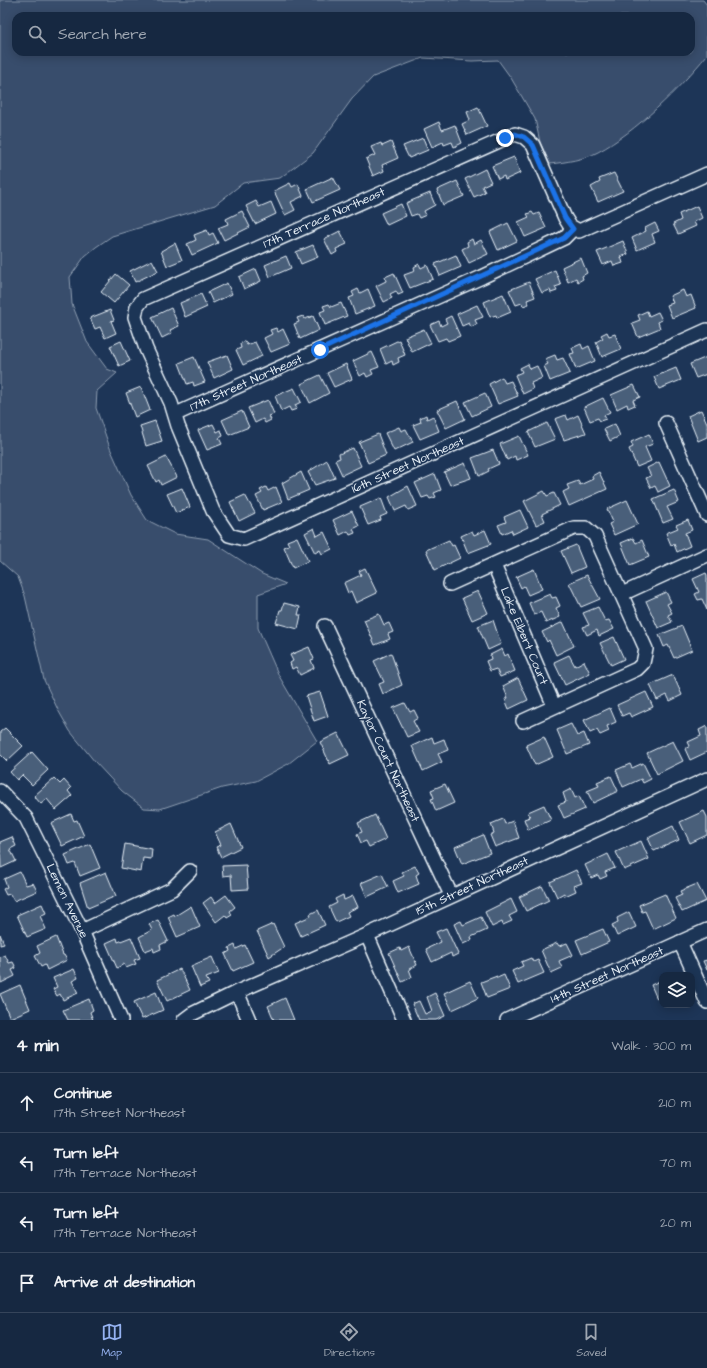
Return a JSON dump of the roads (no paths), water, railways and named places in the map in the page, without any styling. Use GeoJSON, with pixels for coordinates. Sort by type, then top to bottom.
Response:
{"type":"FeatureCollection","features":[{"type":"Feature","properties":{"kind":"street","name":"17th Terrace Northeast"},"geometry":{"type":"LineString","coordinates":[[176,414],[146,349],[135,317],[137,307],[143,300],[161,291],[515,134],[524,137],[533,145],[565,218],[573,229]]}},
{"type":"Feature","properties":{"kind":"street","name":"17th Street Northeast"},"geometry":{"type":"LineString","coordinates":[[176,414],[488,274],[564,238],[573,229],[580,231],[707,174]]}},
{"type":"Feature","properties":{"kind":"street","name":"16th Street Northeast"},"geometry":{"type":"LineString","coordinates":[[176,414],[178,426],[213,511],[229,535],[244,539],[707,330]]}},
{"type":"Feature","properties":{"kind":"street"},"geometry":{"type":"LineString","coordinates":[[666,423],[707,515]]}},
{"type":"Feature","properties":{"kind":"street"},"geometry":{"type":"LineString","coordinates":[[450,584],[574,528],[586,528],[595,536],[646,649],[642,663],[637,669],[523,721]]}},
{"type":"Feature","properties":{"kind":"street"},"geometry":{"type":"LineString","coordinates":[[622,594],[707,555]]}},
{"type":"Feature","properties":{"kind":"street","name":"Lake Elbert Court"},"geometry":{"type":"LineString","coordinates":[[494,565],[554,706]]}},
{"type":"Feature","properties":{"kind":"street","name":"Kaylor Court Northeast"},"geometry":{"type":"LineString","coordinates":[[325,626],[451,895]]}},
{"type":"Feature","properties":{"kind":"street","name":"15th Street Northeast"},"geometry":{"type":"LineString","coordinates":[[184,1020],[192,1014],[236,992],[366,935],[707,779]]}},
{"type":"Feature","properties":{"kind":"street","name":"Lemon Avenue"},"geometry":{"type":"LineString","coordinates":[[0,791],[26,818],[82,931],[121,1020]]}},
{"type":"Feature","properties":{"kind":"street"},"geometry":{"type":"LineString","coordinates":[[82,931],[172,889],[190,871]]}},
{"type":"Feature","properties":{"kind":"street","name":"14th Street Northeast"},"geometry":{"type":"LineString","coordinates":[[508,1020],[707,930]]}},
{"type":"Feature","properties":{"kind":"street"},"geometry":{"type":"LineString","coordinates":[[366,935],[404,1020]]}},
{"type":"Feature","properties":{"kind":"street"},"geometry":{"type":"LineString","coordinates":[[680,942],[707,1002]]}},
{"type":"Feature","properties":{"kind":"street"},"geometry":{"type":"LineString","coordinates":[[236,992],[249,1020]]}}]}
